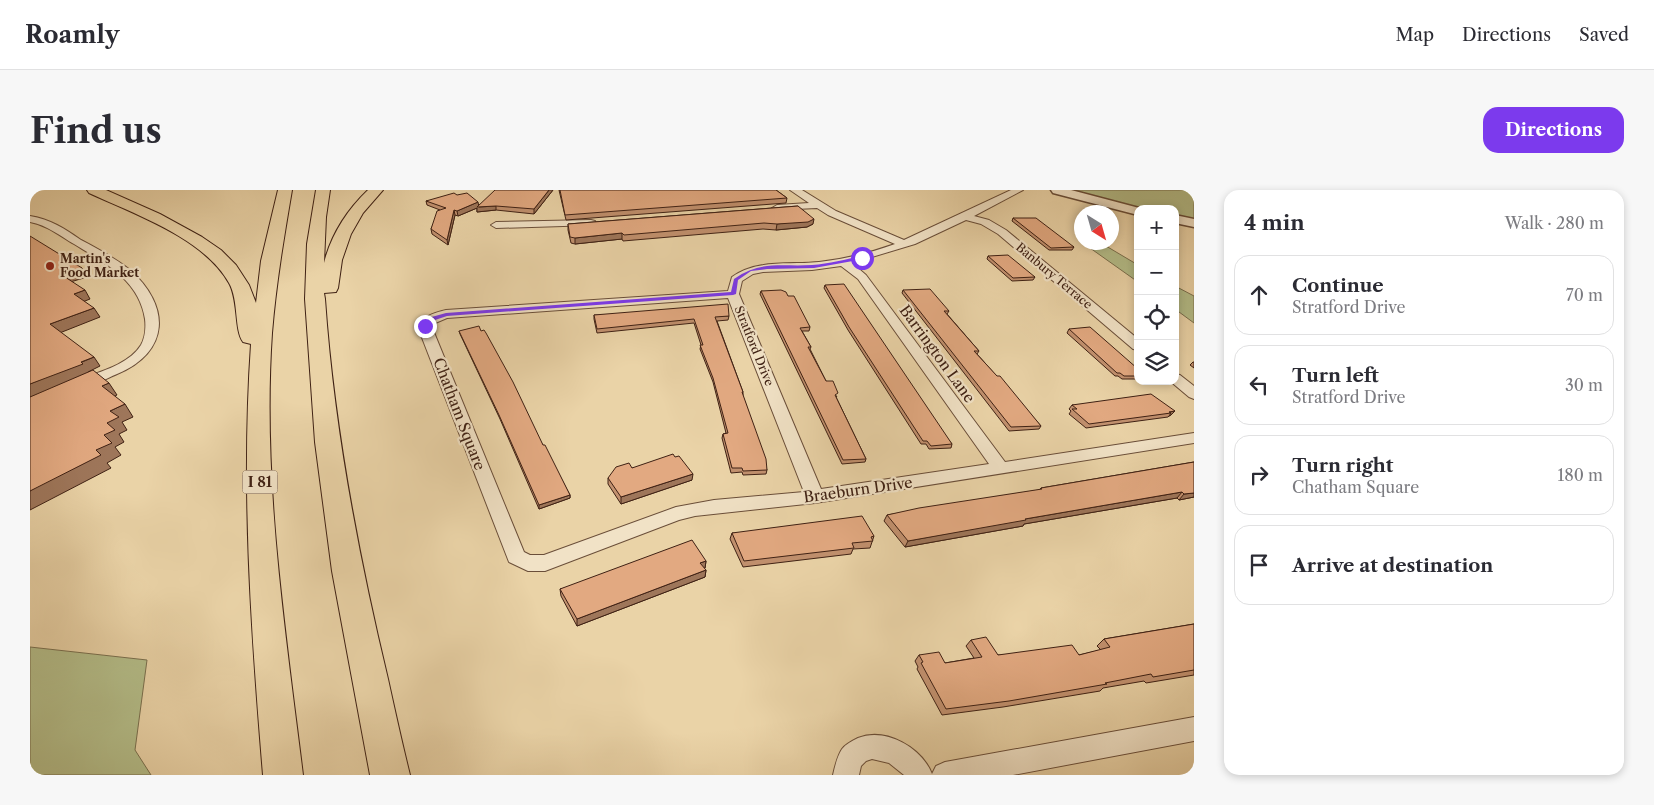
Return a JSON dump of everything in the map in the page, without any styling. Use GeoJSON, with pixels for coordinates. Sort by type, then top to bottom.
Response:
{"type":"FeatureCollection","features":[{"type":"Feature","properties":{"kind":"highway"},"geometry":{"type":"LineString","coordinates":[[94,190],[199,243],[222,261],[240,285],[249,318],[260,503]]}},
{"type":"Feature","properties":{"kind":"highway","name":"I 81"},"geometry":{"type":"LineString","coordinates":[[283,775],[267,610],[260,503],[259,408],[261,340],[268,267],[285,190]]}},
{"type":"Feature","properties":{"kind":"highway"},"geometry":{"type":"LineString","coordinates":[[323,190],[316,233],[314,280],[316,341],[331,479],[352,597],[390,775]]}},
{"type":"Feature","properties":{"kind":"highway"},"geometry":{"type":"LineString","coordinates":[[331,479],[327,309],[330,278],[335,252],[347,225],[357,210],[376,190]]}},
{"type":"Feature","properties":{"kind":"street"},"geometry":{"type":"LineString","coordinates":[[795,190],[818,205],[860,226],[904,244]]}},
{"type":"Feature","properties":{"kind":"street","name":"Stratford Drive"},"geometry":{"type":"LineString","coordinates":[[815,497],[733,294],[736,280],[750,270],[767,267],[814,266],[843,262],[883,252],[1018,190]]}},
{"type":"Feature","properties":{"kind":"street"},"geometry":{"type":"LineString","coordinates":[[1058,190],[1134,210]]}},
{"type":"Feature","properties":{"kind":"street"},"geometry":{"type":"LineString","coordinates":[[769,209],[818,205]]}},
{"type":"Feature","properties":{"kind":"street","name":"Banbury Terrace"},"geometry":{"type":"LineString","coordinates":[[964,216],[985,222],[1002,232],[1134,343]]}},
{"type":"Feature","properties":{"kind":"street"},"geometry":{"type":"LineString","coordinates":[[30,219],[46,223],[121,268],[137,284],[148,304],[151,314],[150,338],[146,348],[138,356],[66,389]]}},
{"type":"Feature","properties":{"kind":"street"},"geometry":{"type":"LineString","coordinates":[[1179,220],[1194,223]]}},
{"type":"Feature","properties":{"kind":"street"},"geometry":{"type":"LineString","coordinates":[[496,225],[547,226],[602,223]]}},
{"type":"Feature","properties":{"kind":"street","name":"Barrington Lane"},"geometry":{"type":"LineString","coordinates":[[843,262],[862,277],[1000,468]]}},
{"type":"Feature","properties":{"kind":"street","name":"Chatham Square"},"geometry":{"type":"LineString","coordinates":[[528,563],[516,557],[513,553],[426,330],[427,323],[434,317],[446,314],[733,294]]}},
{"type":"Feature","properties":{"kind":"street"},"geometry":{"type":"LineString","coordinates":[[1179,381],[1194,394]]}},
{"type":"Feature","properties":{"kind":"street","name":"Braeburn Drive"},"geometry":{"type":"LineString","coordinates":[[528,563],[545,563],[676,514],[697,509],[719,505],[815,497],[1194,438]]}},
{"type":"Feature","properties":{"kind":"street"},"geometry":{"type":"LineString","coordinates":[[945,775],[1194,729]]}},
{"type":"Feature","properties":{"kind":"street"},"geometry":{"type":"LineString","coordinates":[[846,775],[847,765],[855,752],[869,746],[883,748],[898,754],[911,763],[920,775]]}},
{"type":"Feature","properties":{"kind":"green space"},"geometry":{"type":"Polygon","coordinates":[[[1068,190],[1194,190],[1194,219],[1179,217],[1179,205],[1134,205],[1134,207],[1068,190]]]}},
{"type":"Feature","properties":{"kind":"green space"},"geometry":{"type":"Polygon","coordinates":[[[1093,250],[1113,250],[1134,263],[1134,279],[1093,250]]]}},
{"type":"Feature","properties":{"kind":"green space"},"geometry":{"type":"Polygon","coordinates":[[[1179,288],[1194,296],[1194,323],[1179,312],[1179,288]]]}},
{"type":"Feature","properties":{"kind":"green space"},"geometry":{"type":"Polygon","coordinates":[[[30,647],[147,660],[135,750],[151,775],[30,775],[30,647]]]}},
{"type":"Feature","properties":{"kind":"building"},"geometry":{"type":"Polygon","coordinates":[[[495,190],[549,190],[534,209],[496,206],[477,207],[495,190]]]}},
{"type":"Feature","properties":{"kind":"building"},"geometry":{"type":"Polygon","coordinates":[[[560,190],[776,190],[787,198],[565,215],[560,190]]]}},
{"type":"Feature","properties":{"kind":"building"},"geometry":{"type":"Polygon","coordinates":[[[454,193],[457,195],[467,193],[478,202],[457,211],[454,210],[447,240],[431,229],[437,211],[446,208],[426,201],[454,193]]]}},
{"type":"Feature","properties":{"kind":"building"},"geometry":{"type":"Polygon","coordinates":[[[798,206],[814,219],[808,222],[764,223],[575,238],[570,237],[568,224],[798,206]]]}},
{"type":"Feature","properties":{"kind":"building"},"geometry":{"type":"Polygon","coordinates":[[[1013,218],[1036,218],[1074,247],[1051,248],[1013,218]]]}},
{"type":"Feature","properties":{"kind":"building"},"geometry":{"type":"Polygon","coordinates":[[[30,236],[82,268],[62,275],[85,290],[74,294],[94,308],[50,324],[94,357],[81,362],[83,364],[30,384],[30,236]]]}},
{"type":"Feature","properties":{"kind":"building"},"geometry":{"type":"Polygon","coordinates":[[[1008,255],[1035,277],[1013,278],[988,256],[1008,255]]]}},
{"type":"Feature","properties":{"kind":"building"},"geometry":{"type":"Polygon","coordinates":[[[844,284],[952,444],[931,446],[927,441],[923,441],[849,327],[825,285],[844,284]]]}},
{"type":"Feature","properties":{"kind":"building"},"geometry":{"type":"Polygon","coordinates":[[[930,289],[949,311],[944,311],[979,351],[974,351],[997,376],[1000,376],[1041,426],[1011,427],[903,290],[930,289]]]}},
{"type":"Feature","properties":{"kind":"building"},"geometry":{"type":"Polygon","coordinates":[[[781,290],[786,292],[788,296],[794,296],[810,327],[800,328],[811,347],[808,347],[826,381],[833,381],[838,393],[835,395],[866,459],[843,460],[761,291],[781,290]]]}},
{"type":"Feature","properties":{"kind":"building"},"geometry":{"type":"Polygon","coordinates":[[[728,304],[729,316],[715,317],[766,459],[767,470],[743,471],[742,468],[732,468],[723,434],[728,433],[713,378],[700,345],[703,345],[694,319],[597,329],[594,315],[728,304]]]}},
{"type":"Feature","properties":{"kind":"building"},"geometry":{"type":"Polygon","coordinates":[[[479,326],[481,331],[484,330],[486,333],[513,382],[543,445],[545,445],[570,495],[539,505],[459,331],[479,326]]]}},
{"type":"Feature","properties":{"kind":"building"},"geometry":{"type":"Polygon","coordinates":[[[1090,327],[1134,366],[1134,376],[1124,376],[1117,373],[1069,329],[1090,327]]]}},
{"type":"Feature","properties":{"kind":"building"},"geometry":{"type":"Polygon","coordinates":[[[93,370],[109,383],[102,386],[125,404],[110,411],[119,417],[107,423],[115,430],[104,435],[112,443],[96,450],[101,455],[30,491],[30,397],[93,370]]]}},
{"type":"Feature","properties":{"kind":"building"},"geometry":{"type":"Polygon","coordinates":[[[1151,394],[1175,411],[1089,424],[1072,409],[1077,409],[1072,405],[1151,394]]]}},
{"type":"Feature","properties":{"kind":"building"},"geometry":{"type":"Polygon","coordinates":[[[673,454],[675,457],[679,456],[693,474],[621,497],[608,478],[616,467],[629,463],[632,468],[673,454]]]}},
{"type":"Feature","properties":{"kind":"building"},"geometry":{"type":"Polygon","coordinates":[[[1194,462],[1194,493],[1184,494],[1182,492],[908,541],[887,515],[919,508],[1042,489],[1194,462]]]}},
{"type":"Feature","properties":{"kind":"building"},"geometry":{"type":"Polygon","coordinates":[[[862,516],[874,536],[871,537],[873,541],[852,543],[854,548],[744,561],[732,533],[862,516]]]}},
{"type":"Feature","properties":{"kind":"building"},"geometry":{"type":"Polygon","coordinates":[[[692,540],[706,561],[700,563],[706,570],[577,619],[560,589],[692,540]]]}},
{"type":"Feature","properties":{"kind":"building"},"geometry":{"type":"Polygon","coordinates":[[[1194,624],[1194,670],[1153,677],[1151,674],[1105,683],[1107,684],[1009,701],[946,709],[921,663],[923,662],[919,655],[939,652],[945,663],[982,657],[971,640],[986,637],[998,655],[1072,645],[1079,655],[1110,647],[1104,639],[1194,624]]]}},
{"type":"Feature","properties":{"kind":"place","name":"Martin's Food Market"},"geometry":{"type":"Point","coordinates":[50,266]}},
{"type":"Feature","properties":{"kind":"route"},"geometry":{"type":"LineString","coordinates":[[425,326],[434,317],[446,314],[733,294],[733,286],[736,280],[750,270],[767,267],[792,268],[814,266],[862,258]]}}]}
